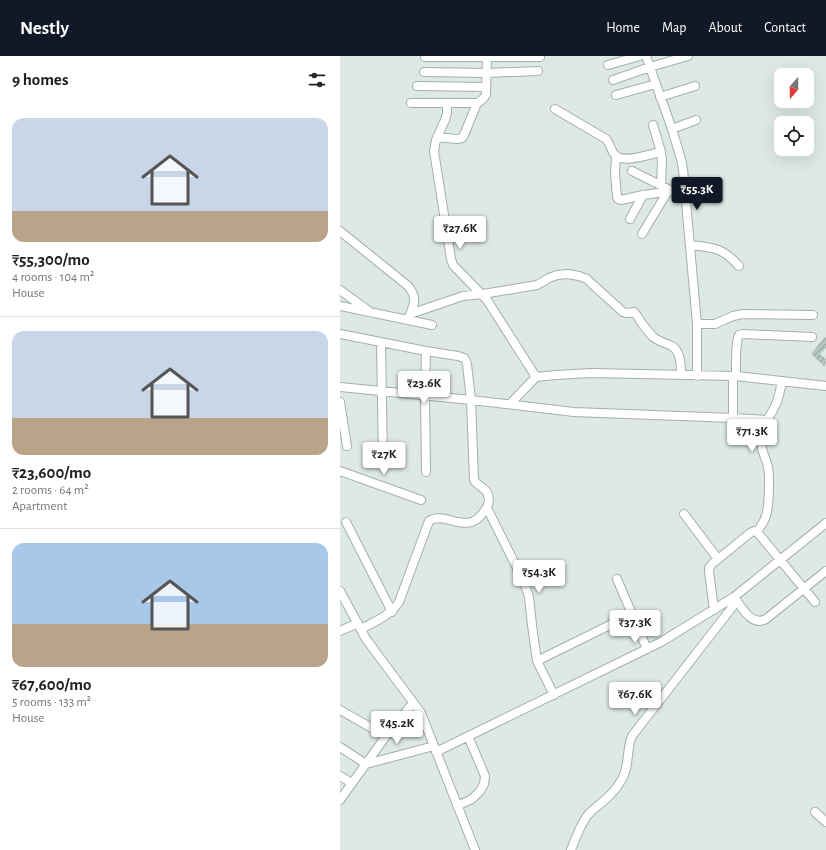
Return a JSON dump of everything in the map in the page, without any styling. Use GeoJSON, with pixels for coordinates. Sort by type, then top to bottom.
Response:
{"type":"FeatureCollection","features":[{"type":"Feature","properties":{"kind":"street"},"geometry":{"type":"LineString","coordinates":[[608,65],[640,56]]}},
{"type":"Feature","properties":{"kind":"street"},"geometry":{"type":"LineString","coordinates":[[646,56],[672,129],[683,169],[697,324],[697,376]]}},
{"type":"Feature","properties":{"kind":"street"},"geometry":{"type":"LineString","coordinates":[[613,80],[688,56]]}},
{"type":"Feature","properties":{"kind":"street"},"geometry":{"type":"LineString","coordinates":[[425,57],[540,57]]}},
{"type":"Feature","properties":{"kind":"street"},"geometry":{"type":"LineString","coordinates":[[411,103],[477,103],[484,99],[486,94],[487,57]]}},
{"type":"Feature","properties":{"kind":"street"},"geometry":{"type":"LineString","coordinates":[[424,72],[487,73],[538,71]]}},
{"type":"Feature","properties":{"kind":"street"},"geometry":{"type":"LineString","coordinates":[[616,96],[656,84]]}},
{"type":"Feature","properties":{"kind":"street"},"geometry":{"type":"LineString","coordinates":[[417,86],[486,87]]}},
{"type":"Feature","properties":{"kind":"street"},"geometry":{"type":"LineString","coordinates":[[660,97],[695,86]]}},
{"type":"Feature","properties":{"kind":"street"},"geometry":{"type":"LineString","coordinates":[[447,103],[447,113],[437,137],[434,151],[451,259],[453,265],[483,294],[536,377]]}},
{"type":"Feature","properties":{"kind":"street"},"geometry":{"type":"LineString","coordinates":[[437,137],[462,138],[477,103]]}},
{"type":"Feature","properties":{"kind":"street"},"geometry":{"type":"LineString","coordinates":[[555,109],[606,139],[609,142],[612,151],[620,158],[625,159],[661,152]]}},
{"type":"Feature","properties":{"kind":"street"},"geometry":{"type":"LineString","coordinates":[[672,129],[696,120]]}},
{"type":"Feature","properties":{"kind":"street"},"geometry":{"type":"LineString","coordinates":[[653,124],[661,152],[661,186]]}},
{"type":"Feature","properties":{"kind":"street"},"geometry":{"type":"LineString","coordinates":[[616,156],[615,174],[618,199],[621,200],[670,191]]}},
{"type":"Feature","properties":{"kind":"street"},"geometry":{"type":"LineString","coordinates":[[632,171],[686,198]]}},
{"type":"Feature","properties":{"kind":"street"},"geometry":{"type":"LineString","coordinates":[[642,234],[670,191]]}},
{"type":"Feature","properties":{"kind":"street"},"geometry":{"type":"LineString","coordinates":[[630,219],[643,195]]}},
{"type":"Feature","properties":{"kind":"street"},"geometry":{"type":"LineString","coordinates":[[340,231],[408,286],[414,295],[414,301],[409,317]]}},
{"type":"Feature","properties":{"kind":"street"},"geometry":{"type":"LineString","coordinates":[[690,245],[715,248],[732,258],[739,266]]}},
{"type":"Feature","properties":{"kind":"street"},"geometry":{"type":"LineString","coordinates":[[409,317],[463,296],[537,285],[557,275],[568,274],[579,276],[587,279],[623,312],[634,312],[654,338],[675,348],[680,361],[681,375]]}},
{"type":"Feature","properties":{"kind":"street"},"geometry":{"type":"LineString","coordinates":[[340,290],[371,313]]}},
{"type":"Feature","properties":{"kind":"street"},"geometry":{"type":"LineString","coordinates":[[340,306],[371,313],[409,317],[432,325]]}},
{"type":"Feature","properties":{"kind":"street"},"geometry":{"type":"LineString","coordinates":[[697,324],[715,324],[733,316],[744,314],[813,315]]}},
{"type":"Feature","properties":{"kind":"street"},"geometry":{"type":"LineString","coordinates":[[340,334],[464,358],[466,361],[471,400],[474,480],[488,493],[489,497],[482,515],[469,523],[461,523],[439,518],[429,521],[397,607],[392,612],[359,626],[340,632]]}},
{"type":"Feature","properties":{"kind":"street"},"geometry":{"type":"LineString","coordinates":[[733,418],[737,344],[739,335],[812,337]]}},
{"type":"Feature","properties":{"kind":"street"},"geometry":{"type":"LineString","coordinates":[[381,342],[383,460]]}},
{"type":"Feature","properties":{"kind":"street"},"geometry":{"type":"LineString","coordinates":[[426,351],[426,472]]}},
{"type":"Feature","properties":{"kind":"street"},"geometry":{"type":"LineString","coordinates":[[510,404],[536,377],[556,374],[591,373],[735,376],[826,386]]}},
{"type":"Feature","properties":{"kind":"street"},"geometry":{"type":"LineString","coordinates":[[757,532],[766,518],[768,508],[769,475],[760,440],[766,420],[774,408],[782,382]]}},
{"type":"Feature","properties":{"kind":"street"},"geometry":{"type":"LineString","coordinates":[[340,387],[574,412],[766,420]]}},
{"type":"Feature","properties":{"kind":"street"},"geometry":{"type":"LineString","coordinates":[[340,402],[347,446]]}},
{"type":"Feature","properties":{"kind":"street"},"geometry":{"type":"LineString","coordinates":[[340,471],[421,500]]}},
{"type":"Feature","properties":{"kind":"street"},"geometry":{"type":"LineString","coordinates":[[486,508],[524,582],[529,597],[537,661],[554,695]]}},
{"type":"Feature","properties":{"kind":"street"},"geometry":{"type":"LineString","coordinates":[[684,514],[718,559]]}},
{"type":"Feature","properties":{"kind":"street"},"geometry":{"type":"LineString","coordinates":[[346,522],[392,612]]}},
{"type":"Feature","properties":{"kind":"street"},"geometry":{"type":"LineString","coordinates":[[571,850],[587,816],[610,795],[622,780],[629,760],[629,743],[632,736],[736,599],[780,560],[826,523]]}},
{"type":"Feature","properties":{"kind":"street"},"geometry":{"type":"LineString","coordinates":[[714,610],[709,568],[750,532],[757,532]]}},
{"type":"Feature","properties":{"kind":"street"},"geometry":{"type":"LineString","coordinates":[[757,532],[815,602]]}},
{"type":"Feature","properties":{"kind":"street"},"geometry":{"type":"LineString","coordinates":[[736,599],[748,616],[755,621],[761,622],[826,571]]}},
{"type":"Feature","properties":{"kind":"street"},"geometry":{"type":"LineString","coordinates":[[617,579],[647,649]]}},
{"type":"Feature","properties":{"kind":"street"},"geometry":{"type":"LineString","coordinates":[[340,591],[366,639],[421,713],[475,850]]}},
{"type":"Feature","properties":{"kind":"street"},"geometry":{"type":"LineString","coordinates":[[340,747],[366,764],[435,749],[468,736],[647,649],[736,599]]}},
{"type":"Feature","properties":{"kind":"street"},"geometry":{"type":"LineString","coordinates":[[537,661],[632,614]]}},
{"type":"Feature","properties":{"kind":"street"},"geometry":{"type":"LineString","coordinates":[[340,800],[386,736],[413,703]]}},
{"type":"Feature","properties":{"kind":"street"},"geometry":{"type":"LineString","coordinates":[[340,710],[386,736]]}},
{"type":"Feature","properties":{"kind":"street"},"geometry":{"type":"LineString","coordinates":[[457,806],[472,799],[480,791],[484,784],[485,776],[468,736]]}},
{"type":"Feature","properties":{"kind":"street"},"geometry":{"type":"LineString","coordinates":[[340,776],[352,783]]}},
{"type":"Feature","properties":{"kind":"street"},"geometry":{"type":"LineString","coordinates":[[815,812],[826,822]]}},
{"type":"Feature","properties":{"kind":"building"},"geometry":{"type":"Polygon","coordinates":[[[826,336],[826,348],[820,354],[826,359],[825,367],[811,354],[826,336]]]}}]}
